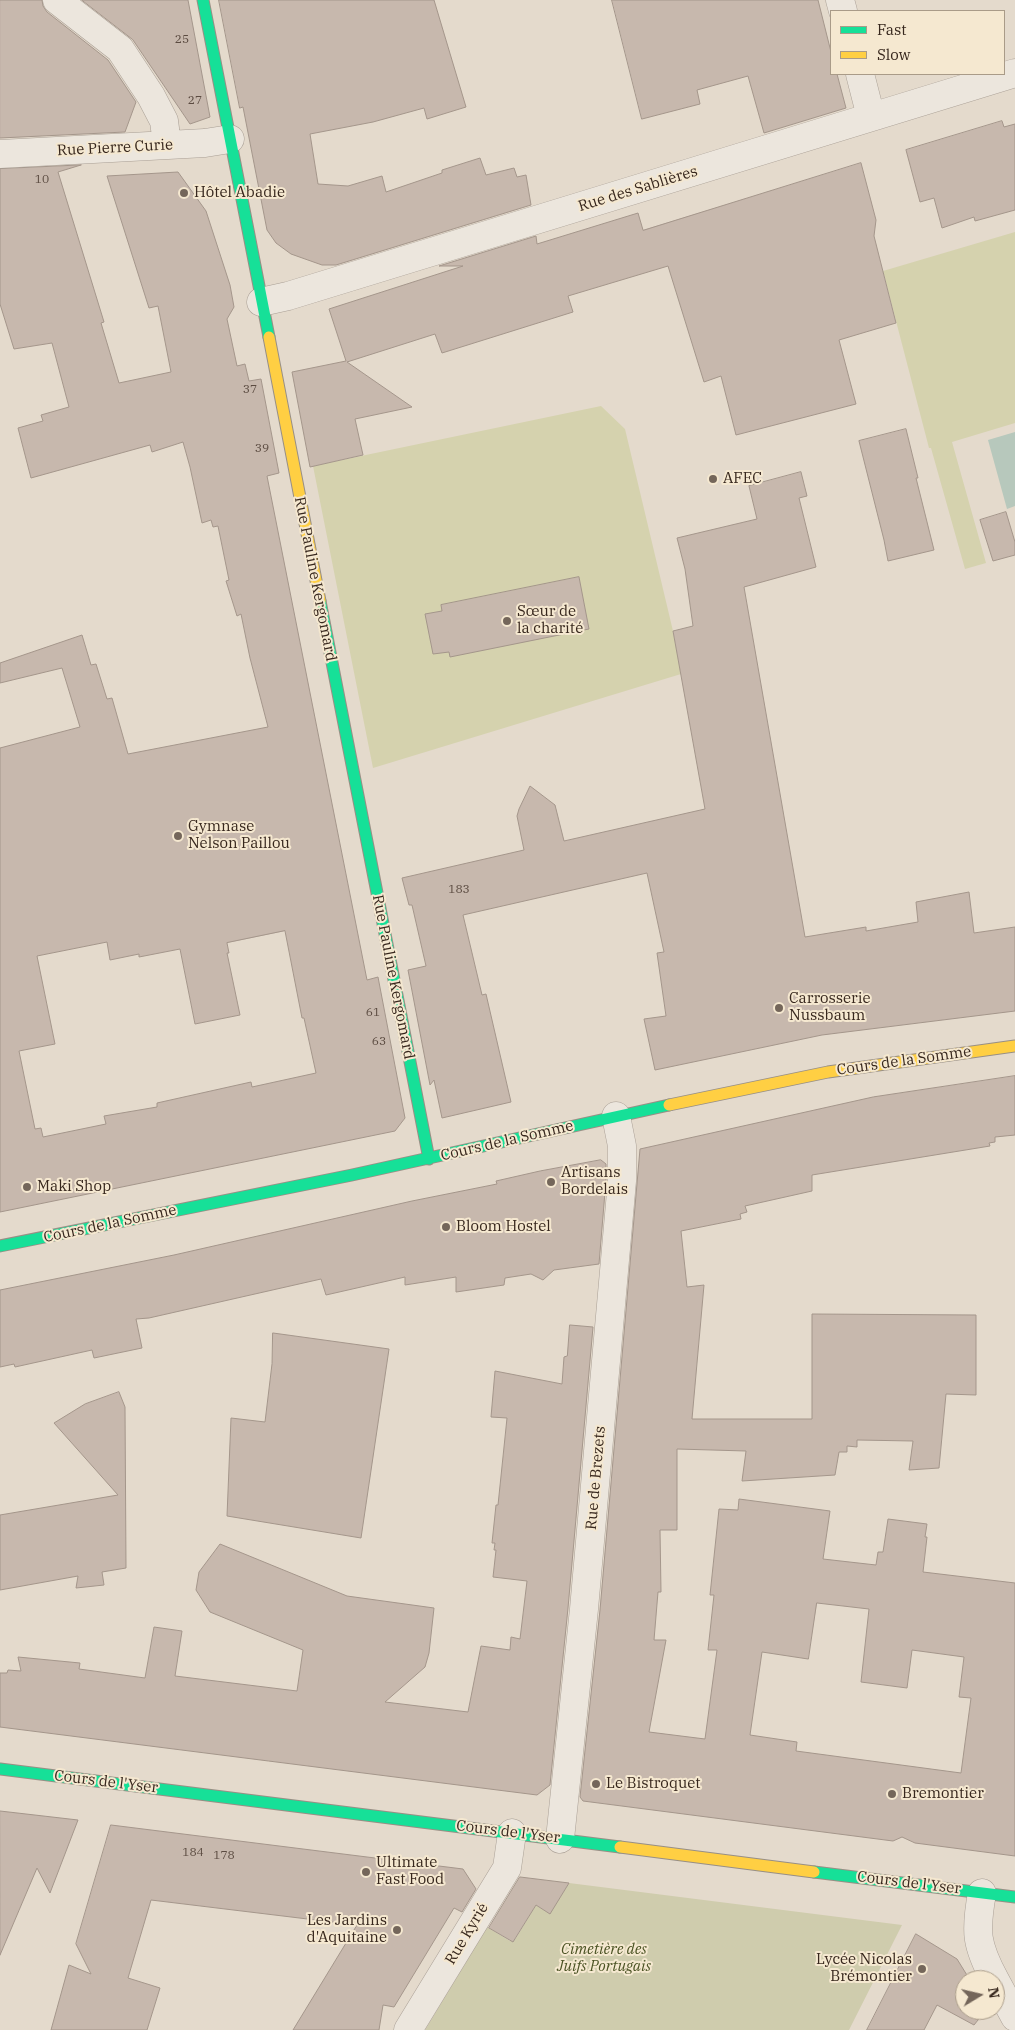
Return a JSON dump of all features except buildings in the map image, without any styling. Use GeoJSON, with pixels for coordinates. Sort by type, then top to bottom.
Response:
{"type":"FeatureCollection","features":[{"type":"Feature","properties":{"kind":"street"},"geometry":{"type":"LineString","coordinates":[[56,0],[120,49],[151,96],[164,121],[167,144]]}},
{"type":"Feature","properties":{"kind":"street","name":"Rue Pauline Kergomard"},"geometry":{"type":"LineString","coordinates":[[203,0],[429,1158]]}},
{"type":"Feature","properties":{"kind":"street","name":"Rue des Sablières"},"geometry":{"type":"LineString","coordinates":[[261,302],[354,276],[1015,73]]}},
{"type":"Feature","properties":{"kind":"street"},"geometry":{"type":"LineString","coordinates":[[860,75],[871,117]]}},
{"type":"Feature","properties":{"kind":"street","name":"Rue Pierre Curie"},"geometry":{"type":"LineString","coordinates":[[0,154],[205,143],[230,139]]}},
{"type":"Feature","properties":{"kind":"street","name":"Cours de la Somme"},"geometry":{"type":"LineString","coordinates":[[0,1246],[429,1158],[616,1116],[828,1072],[1015,1046]]}},
{"type":"Feature","properties":{"kind":"street","name":"Rue de Brezets"},"geometry":{"type":"LineString","coordinates":[[560,1839],[584,1609],[622,1181],[622,1146],[616,1116]]}},
{"type":"Feature","properties":{"kind":"street","name":"Cours de l'Yser"},"geometry":{"type":"LineString","coordinates":[[0,1769],[1015,1897]]}},
{"type":"Feature","properties":{"kind":"street","name":"Rue Kyrié"},"geometry":{"type":"LineString","coordinates":[[408,2030],[507,1868],[512,1833]]}},
{"type":"Feature","properties":{"kind":"street"},"geometry":{"type":"LineString","coordinates":[[982,1893],[976,1923],[983,1959],[989,1970]]}},
{"type":"Feature","properties":{"kind":"street"},"geometry":{"type":"LineString","coordinates":[[1005,1998],[1015,2017]]}},
{"type":"Feature","properties":{"kind":"shaded area"},"geometry":{"type":"Polygon","coordinates":[[[1015,232],[1015,423],[952,442],[986,563],[965,569],[931,448],[929,448],[883,271],[1015,232]]]}},
{"type":"Feature","properties":{"kind":"shaded area"},"geometry":{"type":"Polygon","coordinates":[[[601,406],[625,429],[673,631],[681,674],[373,768],[313,466],[601,406]]]}},
{"type":"Feature","properties":{"kind":"shaded area"},"geometry":{"type":"Polygon","coordinates":[[[1015,432],[1015,506],[1007,509],[988,440],[1015,432]]]}},
{"type":"Feature","properties":{"kind":"green space","name":"Cimetière des Juifs Portugais"},"geometry":{"type":"Polygon","coordinates":[[[569,1883],[902,1925],[849,2030],[425,2030],[487,1927],[510,1941],[516,1938],[536,1905],[550,1913],[569,1883]]]}},
{"type":"Feature","properties":{"kind":"traffic: fast"},"geometry":{"type":"LineString","coordinates":[[203,0],[269,337]]}},
{"type":"Feature","properties":{"kind":"traffic: fast"},"geometry":{"type":"LineString","coordinates":[[320,601],[429,1159]]}},
{"type":"Feature","properties":{"kind":"traffic: fast"},"geometry":{"type":"LineString","coordinates":[[0,1246],[352,1175],[669,1105]]}},
{"type":"Feature","properties":{"kind":"traffic: fast"},"geometry":{"type":"LineString","coordinates":[[0,1769],[620,1847]]}},
{"type":"Feature","properties":{"kind":"traffic: fast"},"geometry":{"type":"LineString","coordinates":[[814,1872],[1015,1897]]}},
{"type":"Feature","properties":{"kind":"traffic: slow"},"geometry":{"type":"LineString","coordinates":[[269,337],[320,601]]}},
{"type":"Feature","properties":{"kind":"traffic: slow"},"geometry":{"type":"LineString","coordinates":[[669,1105],[828,1072],[1015,1046]]}},
{"type":"Feature","properties":{"kind":"traffic: slow"},"geometry":{"type":"LineString","coordinates":[[620,1847],[814,1872]]}},
{"type":"Feature","properties":{"kind":"place","name":"Hôtel Abadie"},"geometry":{"type":"Point","coordinates":[184,193]}},
{"type":"Feature","properties":{"kind":"place","name":"AFEC"},"geometry":{"type":"Point","coordinates":[713,479]}},
{"type":"Feature","properties":{"kind":"place","name":"Sœur de la charité"},"geometry":{"type":"Point","coordinates":[507,621]}},
{"type":"Feature","properties":{"kind":"place","name":"Gymnase Nelson Paillou"},"geometry":{"type":"Point","coordinates":[178,836]}},
{"type":"Feature","properties":{"kind":"place","name":"Carrosserie Nussbaum"},"geometry":{"type":"Point","coordinates":[779,1008]}},
{"type":"Feature","properties":{"kind":"place","name":"Artisans Bordelais"},"geometry":{"type":"Point","coordinates":[551,1182]}},
{"type":"Feature","properties":{"kind":"place","name":"Maki Shop"},"geometry":{"type":"Point","coordinates":[27,1187]}},
{"type":"Feature","properties":{"kind":"place","name":"Bloom Hostel"},"geometry":{"type":"Point","coordinates":[446,1227]}},
{"type":"Feature","properties":{"kind":"place","name":"Le Bistroquet"},"geometry":{"type":"Point","coordinates":[596,1784]}},
{"type":"Feature","properties":{"kind":"place","name":"Bremontier"},"geometry":{"type":"Point","coordinates":[892,1794]}},
{"type":"Feature","properties":{"kind":"place","name":"Ultimate Fast Food"},"geometry":{"type":"Point","coordinates":[366,1872]}},
{"type":"Feature","properties":{"kind":"place","name":"Les Jardins d'Aquitaine"},"geometry":{"type":"Point","coordinates":[397,1930]}},
{"type":"Feature","properties":{"kind":"place","name":"Lycée Nicolas Brémontier"},"geometry":{"type":"Point","coordinates":[922,1969]}}]}
